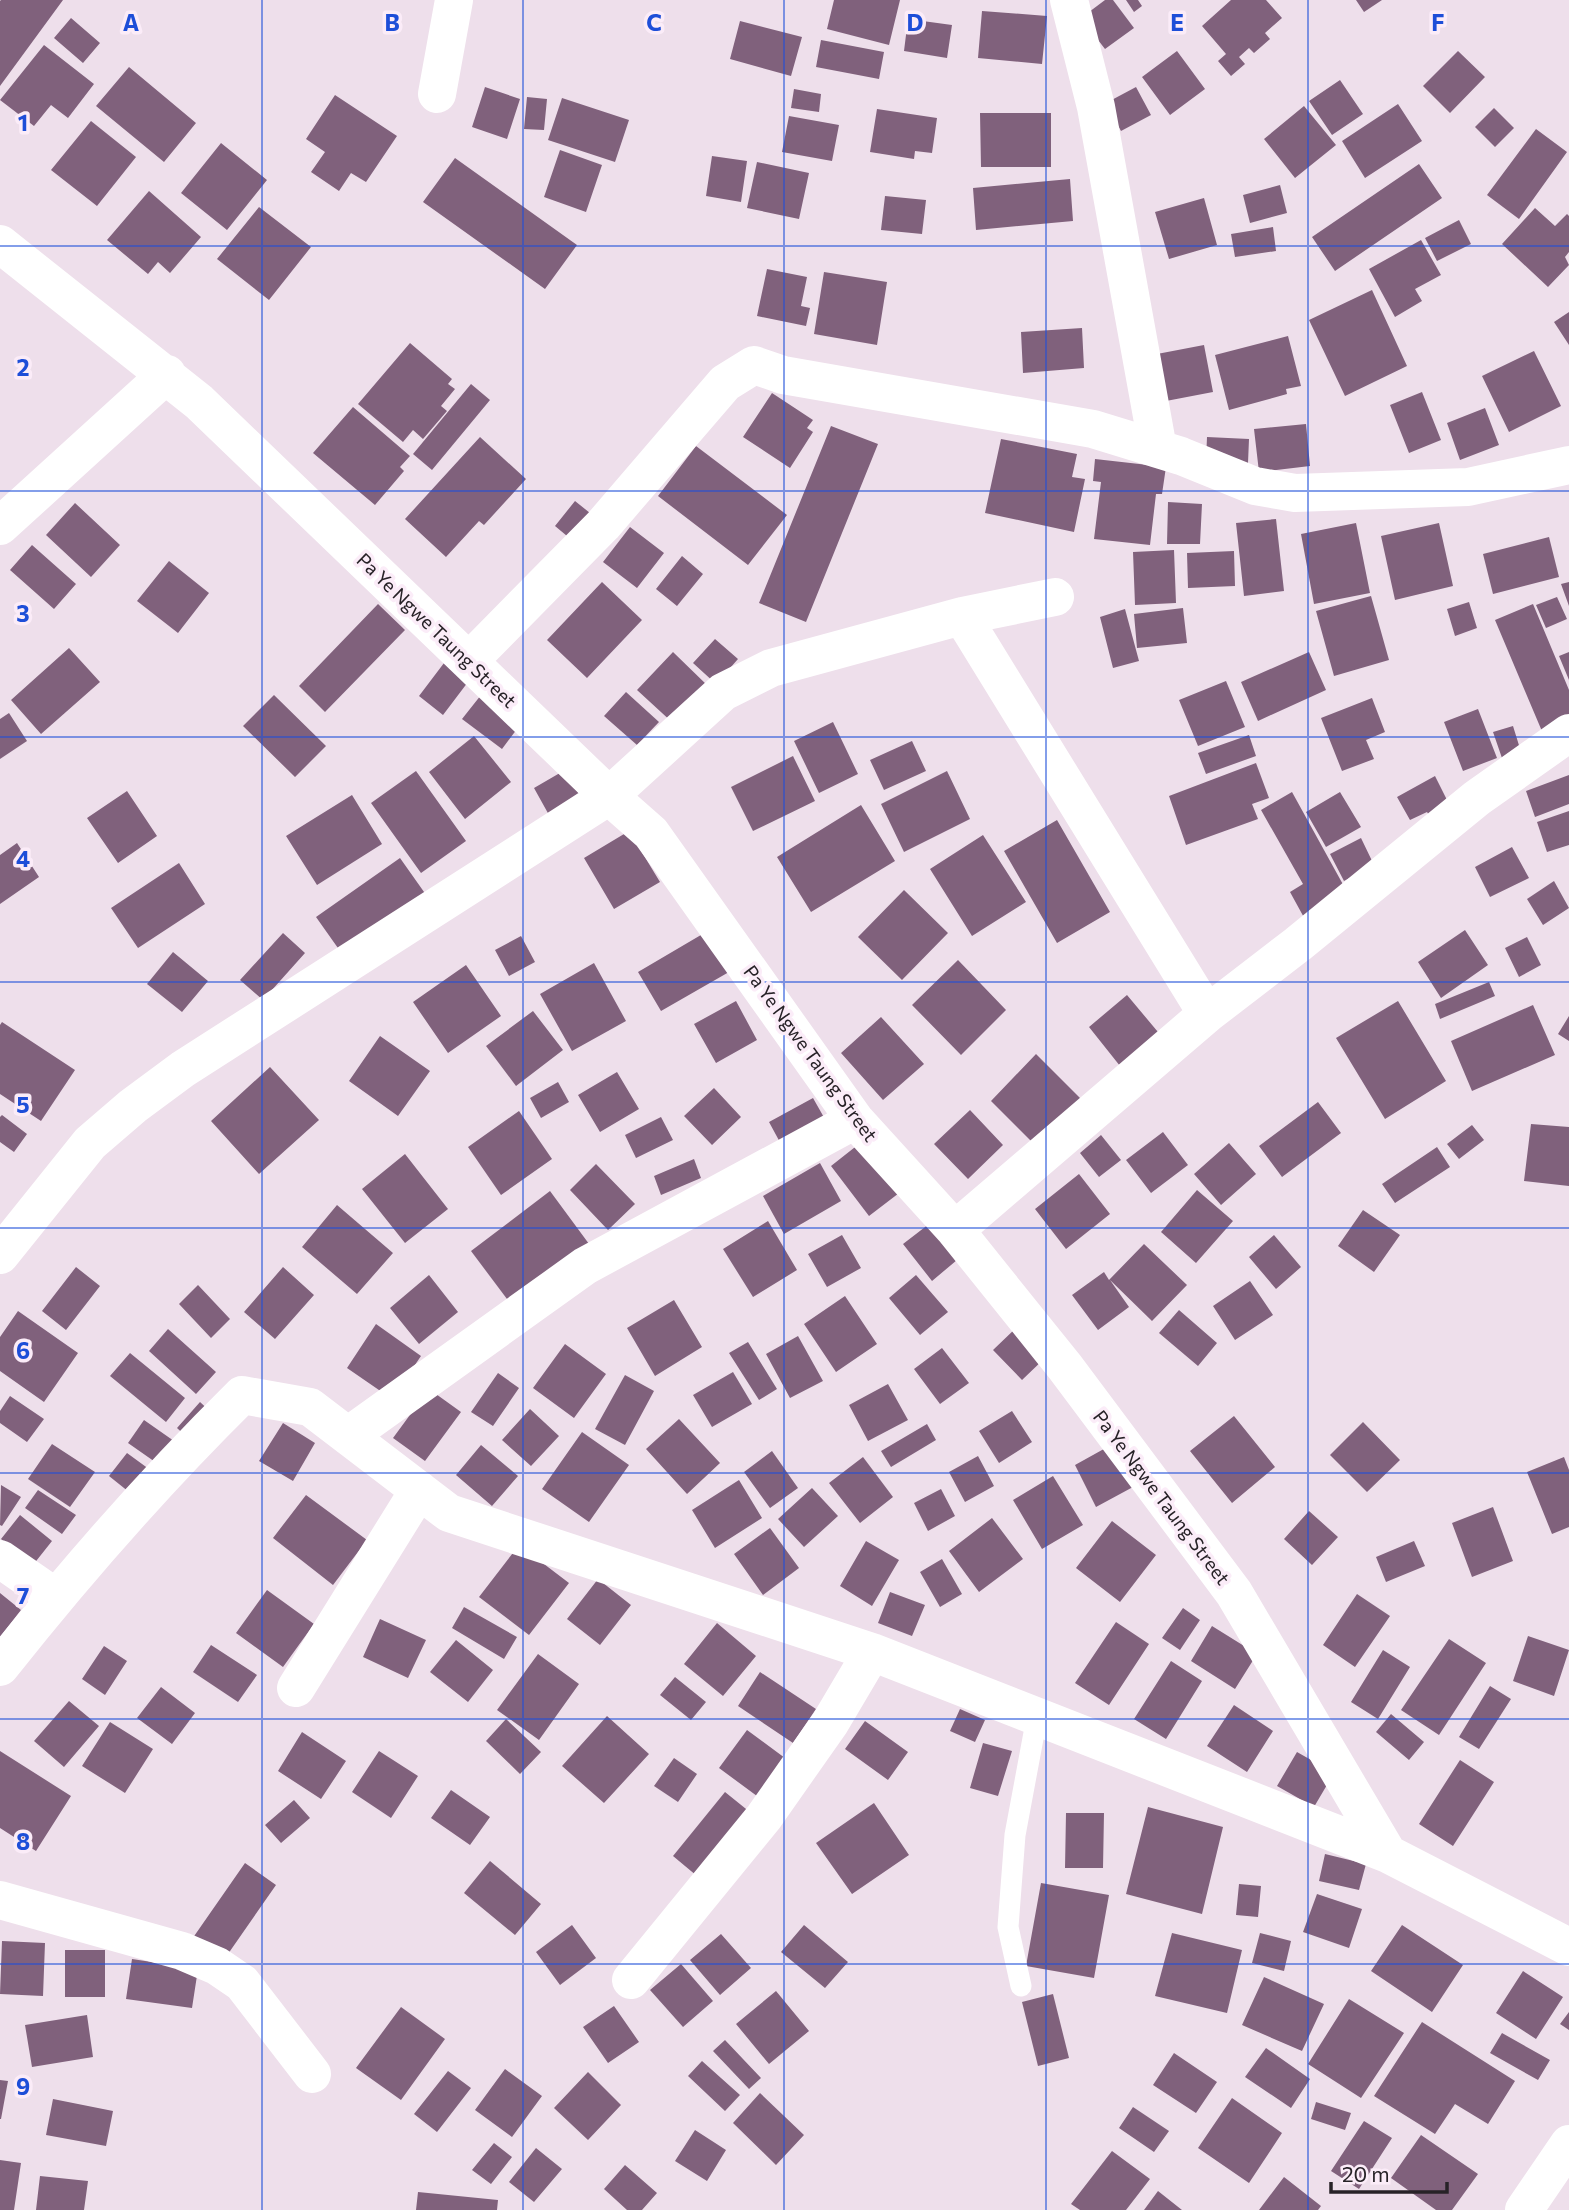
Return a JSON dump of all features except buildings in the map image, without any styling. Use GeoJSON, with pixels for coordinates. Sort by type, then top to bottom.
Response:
{"type":"FeatureCollection","features":[{"type":"Feature","properties":{"kind":"street"},"geometry":{"type":"LineString","coordinates":[[437,94],[454,0]]}},
{"type":"Feature","properties":{"kind":"street"},"geometry":{"type":"LineString","coordinates":[[1069,0],[1096,107],[1158,449]]}},
{"type":"Feature","properties":{"kind":"street","name":"Pa Ye Ngwe Taung Street"},"geometry":{"type":"LineString","coordinates":[[0,244],[199,402],[651,833],[855,1120],[955,1230],[1065,1367],[1234,1593],[1388,1854]]}},
{"type":"Feature","properties":{"kind":"street"},"geometry":{"type":"LineString","coordinates":[[469,661],[603,525],[725,383],[754,365],[783,375],[1093,429],[1158,449],[1255,486],[1295,493],[1468,487],[1569,466]]}},
{"type":"Feature","properties":{"kind":"street"},"geometry":{"type":"LineString","coordinates":[[0,526],[167,374]]}},
{"type":"Feature","properties":{"kind":"street"},"geometry":{"type":"LineString","coordinates":[[0,1255],[90,1143],[143,1098],[183,1069],[610,796],[723,692],[771,668],[962,616],[1055,597]]}},
{"type":"Feature","properties":{"kind":"street"},"geometry":{"type":"LineString","coordinates":[[962,616],[1207,1014]]}},
{"type":"Feature","properties":{"kind":"street"},"geometry":{"type":"LineString","coordinates":[[955,1230],[1207,1014],[1298,944],[1477,798],[1569,733]]}},
{"type":"Feature","properties":{"kind":"street"},"geometry":{"type":"LineString","coordinates":[[348,1436],[585,1266],[855,1120]]}},
{"type":"Feature","properties":{"kind":"street"},"geometry":{"type":"LineString","coordinates":[[0,1667],[55,1597],[179,1457],[242,1395],[310,1407],[449,1513],[872,1652],[1388,1854],[1569,1947]]}},
{"type":"Feature","properties":{"kind":"street"},"geometry":{"type":"LineString","coordinates":[[296,1688],[419,1490]]}},
{"type":"Feature","properties":{"kind":"street"},"geometry":{"type":"LineString","coordinates":[[0,1559],[55,1597]]}},
{"type":"Feature","properties":{"kind":"street"},"geometry":{"type":"LineString","coordinates":[[631,1980],[764,1817],[830,1723],[872,1652]]}},
{"type":"Feature","properties":{"kind":"street"},"geometry":{"type":"LineString","coordinates":[[0,1900],[182,1951],[217,1966],[242,1983],[312,2074]]}},
{"type":"Feature","properties":{"kind":"street"},"geometry":{"type":"LineString","coordinates":[[1524,2210],[1569,2144]]}},
{"type":"Feature","properties":{"kind":"lane"},"geometry":{"type":"LineString","coordinates":[[1021,1986],[1008,1927],[1015,1835],[1037,1717]]}}]}
